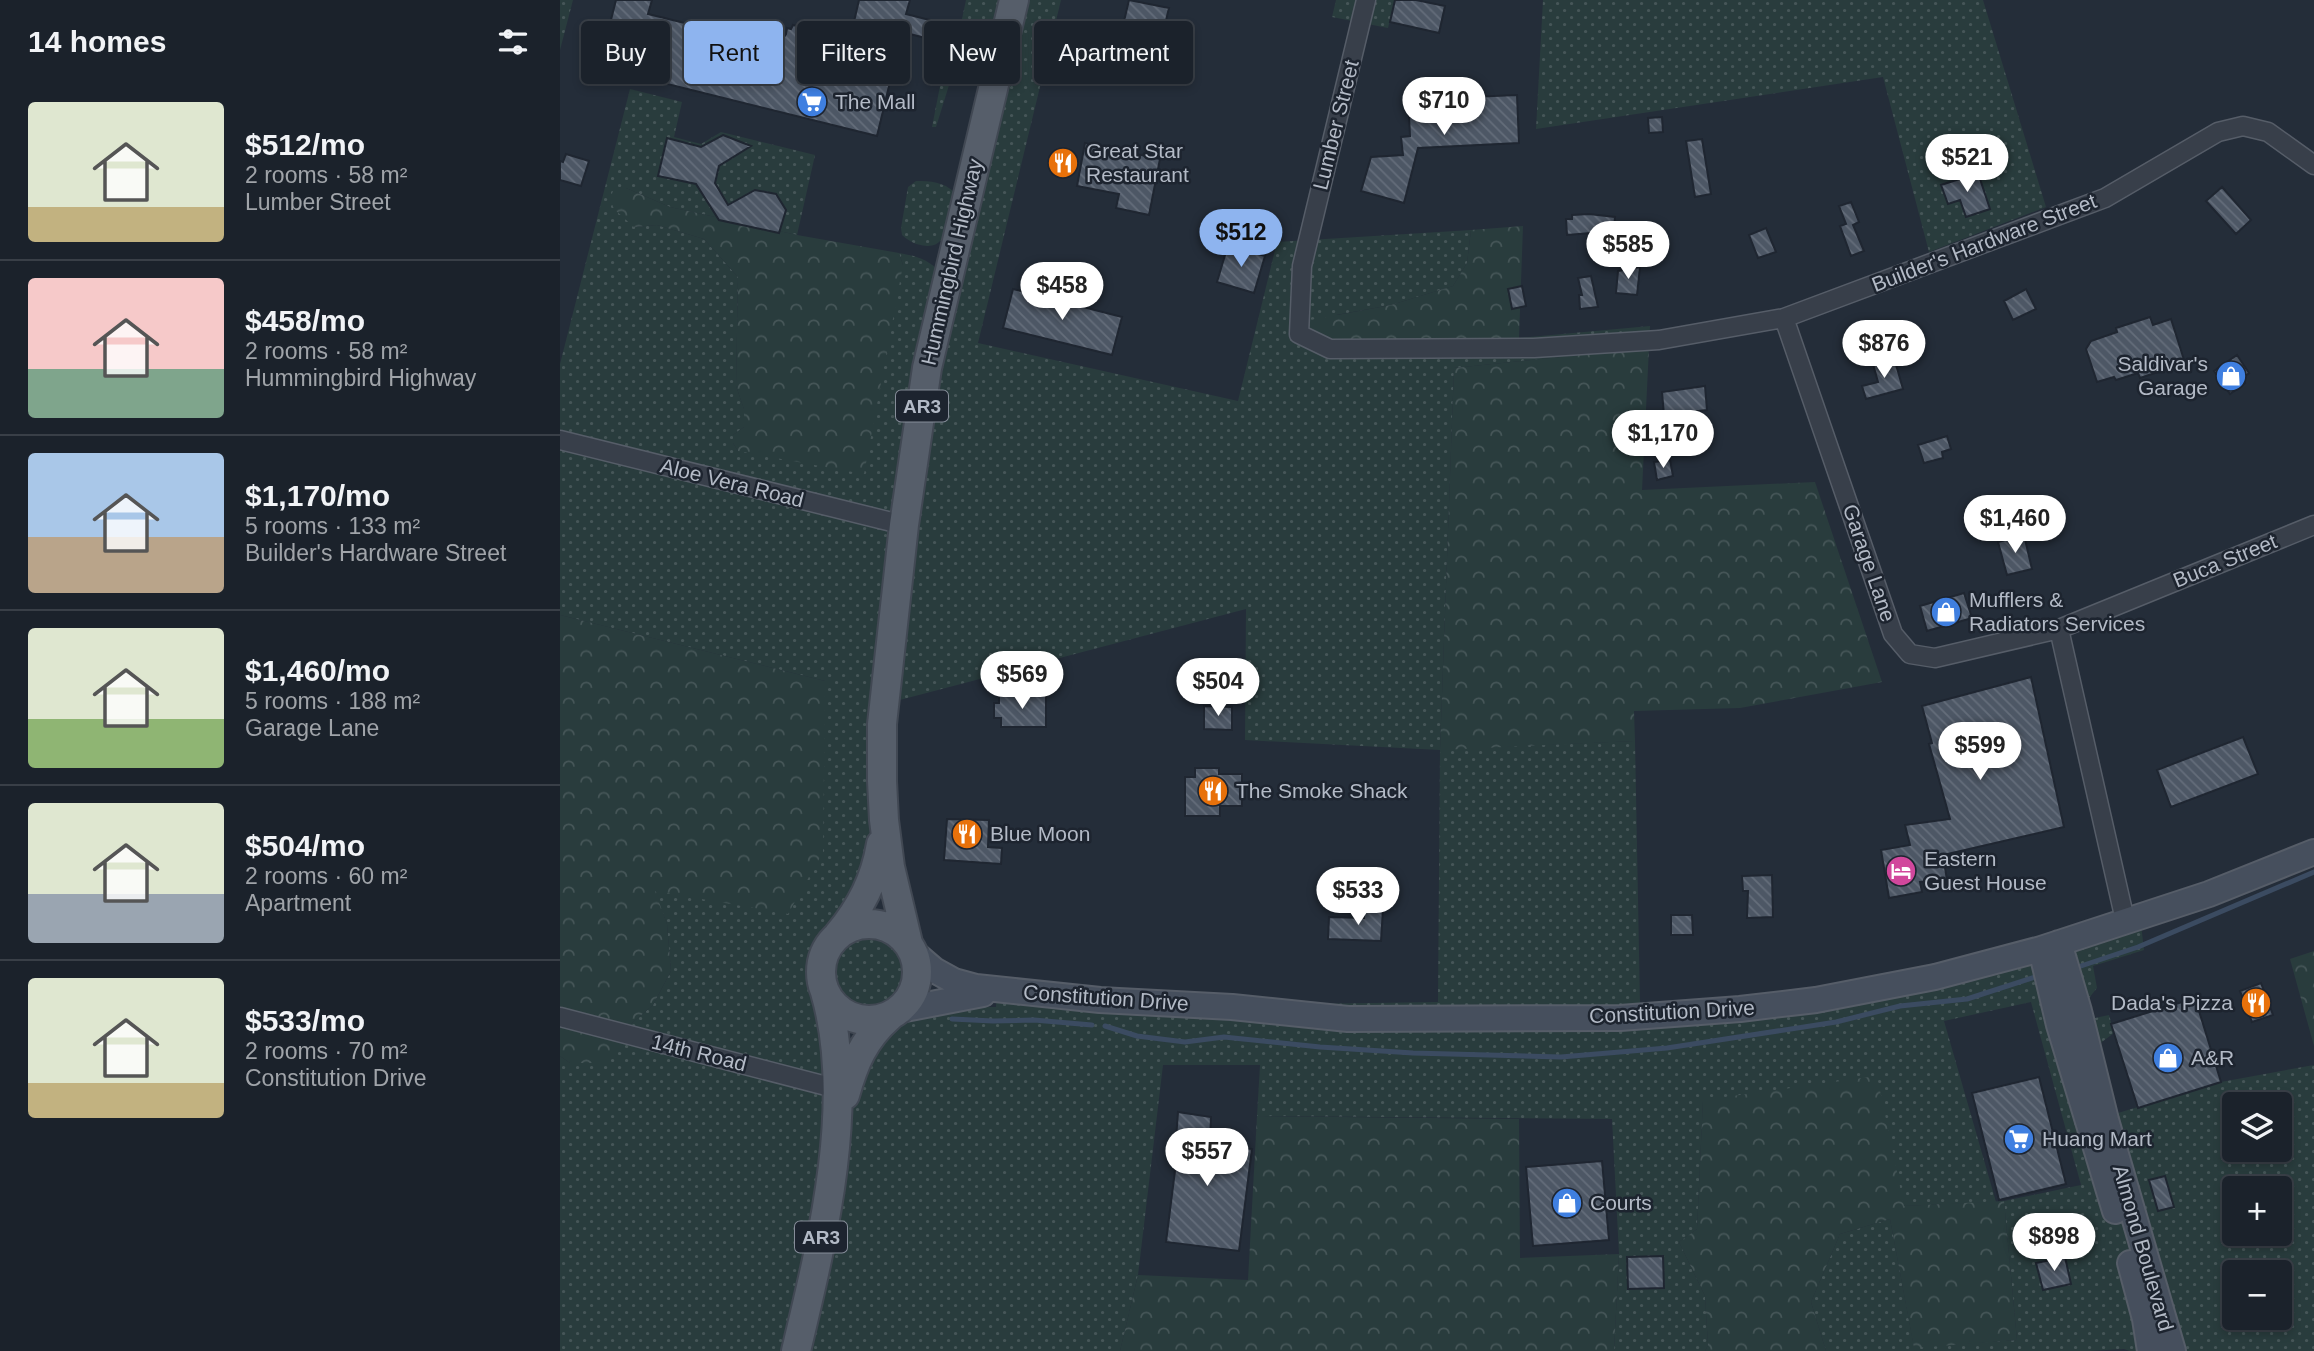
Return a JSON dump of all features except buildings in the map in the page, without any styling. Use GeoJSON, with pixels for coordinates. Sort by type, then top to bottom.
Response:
{"type":"FeatureCollection","features":[{"type":"Feature","properties":{"kind":"main road","name":"Hummingbird Highway"},"geometry":{"type":"LineString","coordinates":[[911,947],[894,889],[884,820],[883,724],[904,525],[927,368],[1014,0]]}},
{"type":"Feature","properties":{"kind":"main road","name":"Hummingbird Highway"},"geometry":{"type":"LineString","coordinates":[[838,934],[855,914],[873,878],[884,820]]}},
{"type":"Feature","properties":{"kind":"main road","name":"Constitution Drive"},"geometry":{"type":"LineString","coordinates":[[911,947],[934,970],[954,981],[1008,991],[1100,1000],[1233,1007],[1348,1019],[1620,1018],[1816,1000],[1935,976],[2050,946],[2208,894],[2314,852]]}},
{"type":"Feature","properties":{"kind":"main road"},"geometry":{"type":"LineString","coordinates":[[867,924],[882,926],[896,932],[911,947],[917,967],[916,983],[910,998],[894,1013],[874,1020],[859,1020],[834,1005],[825,992],[821,977],[822,961],[828,946],[838,934],[867,924]]}},
{"type":"Feature","properties":{"kind":"main road","name":"Almond Boulevard"},"geometry":{"type":"LineString","coordinates":[[2050,946],[2079,1011],[2166,1350]]}},
{"type":"Feature","properties":{"kind":"main road","name":"Constitution Drive"},"geometry":{"type":"LineString","coordinates":[[894,1013],[950,999],[1008,991]]}},
{"type":"Feature","properties":{"kind":"main road","name":"AR3"},"geometry":{"type":"LineString","coordinates":[[796,1351],[827,1207],[837,1122],[835,1040],[825,992]]}},
{"type":"Feature","properties":{"kind":"main road","name":"AR3"},"geometry":{"type":"LineString","coordinates":[[837,1122],[856,1060],[865,1042],[894,1013]]}},
{"type":"Feature","properties":{"kind":"street","name":"Lumber Street"},"geometry":{"type":"LineString","coordinates":[[1299,334],[1302,266],[1366,0]]}},
{"type":"Feature","properties":{"kind":"street","name":"Builder's Hardware Street"},"geometry":{"type":"LineString","coordinates":[[1299,334],[1330,349],[1534,348],[1659,340],[1784,318],[2105,198],[2218,132],[2243,125],[2268,132],[2314,164]]}},
{"type":"Feature","properties":{"kind":"street","name":"Garage Lane"},"geometry":{"type":"LineString","coordinates":[[1784,318],[1893,634],[1910,654],[1935,658],[2059,629]]}},
{"type":"Feature","properties":{"kind":"street","name":"Aloe Vera Road"},"geometry":{"type":"LineString","coordinates":[[560,440],[904,525]]}},
{"type":"Feature","properties":{"kind":"street","name":"Buca Street"},"geometry":{"type":"LineString","coordinates":[[2059,629],[2314,525]]}},
{"type":"Feature","properties":{"kind":"street"},"geometry":{"type":"LineString","coordinates":[[2059,629],[2125,920]]}},
{"type":"Feature","properties":{"kind":"street","name":"14th Road"},"geometry":{"type":"LineString","coordinates":[[560,1017],[838,1089]]}},
{"type":"Feature","properties":{"kind":"green space"},"geometry":{"type":"Polygon","coordinates":[[[560,0],[573,0],[560,50],[560,0]]]}},
{"type":"Feature","properties":{"kind":"green space"},"geometry":{"type":"Polygon","coordinates":[[[966,0],[999,0],[995,21],[962,21],[966,0]]]}},
{"type":"Feature","properties":{"kind":"green space"},"geometry":{"type":"Polygon","coordinates":[[[1025,0],[1061,0],[1056,21],[1034,21],[1034,84],[1041,84],[978,343],[1238,401],[1277,242],[1471,230],[1467,263],[1453,286],[1391,305],[1336,315],[1519,338],[1650,326],[1649,348],[1454,368],[1440,749],[1635,741],[1640,1004],[1622,1017],[1816,1000],[2140,916],[2144,950],[2093,966],[2097,988],[2089,998],[2095,1018],[2109,1015],[2114,1033],[2091,1050],[2108,1116],[2221,1082],[2314,1065],[2314,1351],[1826,1351],[1811,1302],[1840,1234],[1890,1219],[1914,1347],[2017,1340],[2004,1201],[2081,1185],[2031,1002],[1944,1021],[1996,1202],[1904,1206],[1703,1100],[1697,1229],[1679,1242],[1705,1296],[1708,1345],[1705,1351],[1614,1351],[1619,1254],[1612,1119],[1257,1116],[1260,1065],[1163,1065],[1138,1275],[1120,1351],[807,1351],[856,1078],[864,1056],[902,1021],[966,1007],[996,1007],[997,984],[1243,1005],[1438,1002],[1440,750],[1245,740],[1246,609],[896,701],[931,414],[1005,84],[1020,84],[1020,21],[1025,0]]]}},
{"type":"Feature","properties":{"kind":"green space"},"geometry":{"type":"Polygon","coordinates":[[[1336,0],[1395,0],[1388,28],[1332,17],[1336,0]]]}},
{"type":"Feature","properties":{"kind":"green space"},"geometry":{"type":"Polygon","coordinates":[[[1543,0],[1983,0],[2046,207],[1929,252],[1883,77],[1536,129],[1543,0]]]}},
{"type":"Feature","properties":{"kind":"green space"},"geometry":{"type":"Polygon","coordinates":[[[940,84],[949,84],[936,127],[932,127],[940,84]]]}},
{"type":"Feature","properties":{"kind":"green space"},"geometry":{"type":"Polygon","coordinates":[[[630,89],[682,102],[674,137],[701,144],[721,132],[815,155],[797,235],[670,207],[626,188],[634,227],[657,225],[704,239],[738,277],[736,386],[744,409],[744,427],[733,435],[733,443],[738,451],[903,265],[899,253],[920,258],[938,270],[871,763],[869,858],[842,913],[822,929],[812,945],[808,959],[810,990],[828,1055],[816,1204],[785,1351],[560,1351],[560,1056],[570,1063],[626,1028],[653,1005],[671,971],[667,924],[654,891],[825,681],[560,615],[560,364],[630,89]]]}},
{"type":"Feature","properties":{"kind":"green space"},"geometry":{"type":"Polygon","coordinates":[[[916,181],[941,184],[954,192],[948,226],[941,241],[935,245],[916,244],[902,235],[908,187],[916,181]]]}},
{"type":"Feature","properties":{"kind":"green space"},"geometry":{"type":"Polygon","coordinates":[[[626,188],[670,207],[797,235],[899,253],[903,265],[864,474],[738,451],[733,443],[733,435],[744,427],[744,409],[736,386],[738,277],[704,239],[657,225],[634,227],[614,209],[610,199],[613,191],[626,188]]]}},
{"type":"Feature","properties":{"kind":"green space"},"geometry":{"type":"Polygon","coordinates":[[[1523,226],[1519,338],[1332,340],[1305,332],[1305,321],[1391,305],[1453,286],[1467,263],[1471,230],[1523,226]]]}},
{"type":"Feature","properties":{"kind":"green space"},"geometry":{"type":"Polygon","coordinates":[[[1649,348],[1642,490],[1815,482],[1882,682],[1740,708],[1634,711],[1635,741],[1440,750],[1454,368],[1649,348]]]}},
{"type":"Feature","properties":{"kind":"green space"},"geometry":{"type":"Polygon","coordinates":[[[560,615],[825,681],[823,852],[788,914],[655,891],[667,924],[671,971],[653,1005],[626,1028],[605,1063],[570,1063],[560,1056],[560,615]]]}},
{"type":"Feature","properties":{"kind":"green space"},"geometry":{"type":"Polygon","coordinates":[[[877,936],[890,942],[899,951],[903,957],[903,985],[895,996],[884,1004],[863,1006],[845,996],[837,985],[835,964],[845,946],[856,938],[877,936]]]}},
{"type":"Feature","properties":{"kind":"green space"},"geometry":{"type":"Polygon","coordinates":[[[2314,951],[2314,1046],[2290,959],[2314,951]]]}},
{"type":"Feature","properties":{"kind":"green space"},"geometry":{"type":"Polygon","coordinates":[[[1877,1076],[1904,1206],[2004,1201],[2017,1340],[1914,1348],[1890,1219],[1840,1234],[1811,1302],[1826,1351],[1705,1351],[1708,1345],[1705,1296],[1679,1242],[1697,1229],[1703,1100],[1877,1076]]]}},
{"type":"Feature","properties":{"kind":"green space"},"geometry":{"type":"Polygon","coordinates":[[[1257,1116],[1519,1119],[1520,1258],[1619,1254],[1614,1351],[1120,1351],[1138,1275],[1248,1280],[1257,1116]]]}},
{"type":"Feature","properties":{"kind":"waterway"},"geometry":{"type":"LineString","coordinates":[[2075,968],[2138,947],[2314,872]]}},
{"type":"Feature","properties":{"kind":"waterway"},"geometry":{"type":"LineString","coordinates":[[1105,1026],[1137,1036],[1185,1042],[1224,1037],[1413,1053],[1561,1057],[1667,1048],[1836,1022],[1900,1006],[1967,999],[2041,975]]}},
{"type":"Feature","properties":{"kind":"waterway"},"geometry":{"type":"LineString","coordinates":[[952,1019],[1034,1020],[1092,1025]]}},
{"type":"Feature","properties":{"kind":"place","name":"The Mall"},"geometry":{"type":"Point","coordinates":[812,102]}},
{"type":"Feature","properties":{"kind":"place","name":"Great Star Restaurant"},"geometry":{"type":"Point","coordinates":[1063,163]}},
{"type":"Feature","properties":{"kind":"place","name":"Saldivar's Garage"},"geometry":{"type":"Point","coordinates":[2231,376]}},
{"type":"Feature","properties":{"kind":"place","name":"Mufflers & Radiators Services"},"geometry":{"type":"Point","coordinates":[1946,612]}},
{"type":"Feature","properties":{"kind":"place","name":"The Smoke Shack"},"geometry":{"type":"Point","coordinates":[1213,791]}},
{"type":"Feature","properties":{"kind":"place","name":"Blue Moon"},"geometry":{"type":"Point","coordinates":[967,834]}},
{"type":"Feature","properties":{"kind":"place","name":"Eastern Guest House"},"geometry":{"type":"Point","coordinates":[1901,871]}},
{"type":"Feature","properties":{"kind":"place","name":"Dada's Pizza"},"geometry":{"type":"Point","coordinates":[2256,1003]}},
{"type":"Feature","properties":{"kind":"place","name":"A&R"},"geometry":{"type":"Point","coordinates":[2168,1058]}},
{"type":"Feature","properties":{"kind":"place","name":"Huang Mart"},"geometry":{"type":"Point","coordinates":[2019,1139]}},
{"type":"Feature","properties":{"kind":"place","name":"Courts"},"geometry":{"type":"Point","coordinates":[1567,1203]}}]}
